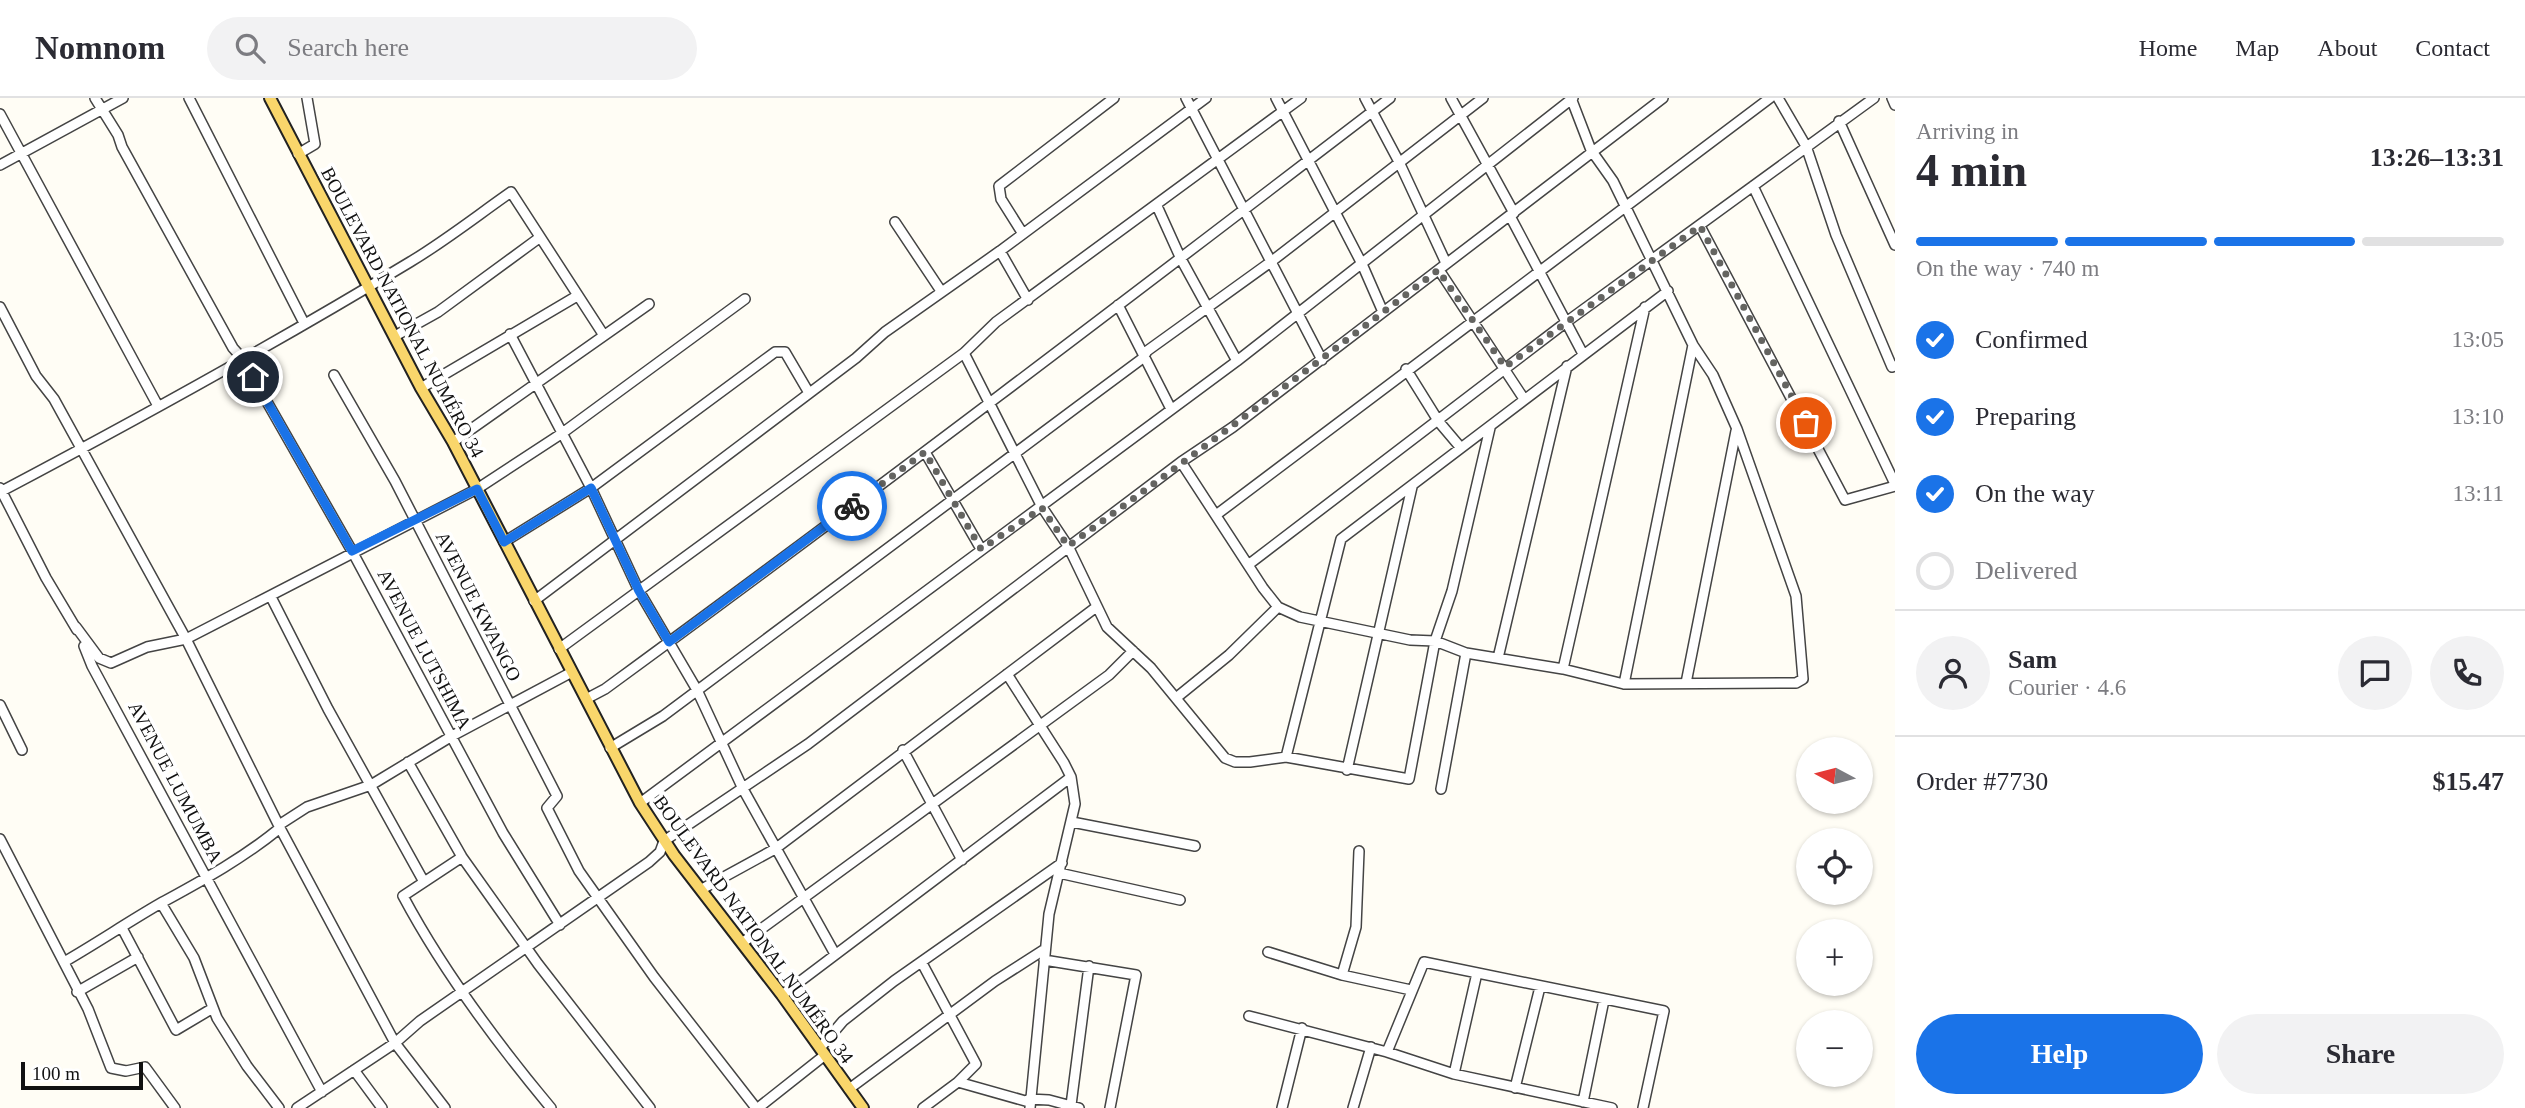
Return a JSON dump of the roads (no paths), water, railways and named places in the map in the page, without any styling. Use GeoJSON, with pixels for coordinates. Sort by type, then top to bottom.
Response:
{"type":"FeatureCollection","features":[{"type":"Feature","properties":{"kind":"main road","name":"BOULEVARD NATIONAL NUMÉRO 34"},"geometry":{"type":"LineString","coordinates":[[270,98],[421,388],[453,442],[640,803],[664,841],[782,995],[863,1108]]}},
{"type":"Feature","properties":{"kind":"street","name":"AVENUE LUTSHIMA"},"geometry":{"type":"LineString","coordinates":[[95,98],[233,348],[242,358],[352,551],[503,833],[560,925]]}},
{"type":"Feature","properties":{"kind":"street"},"geometry":{"type":"LineString","coordinates":[[0,166],[123,98]]}},
{"type":"Feature","properties":{"kind":"street"},"geometry":{"type":"LineString","coordinates":[[189,98],[304,323]]}},
{"type":"Feature","properties":{"kind":"street"},"geometry":{"type":"LineString","coordinates":[[298,154],[315,144],[307,98]]}},
{"type":"Feature","properties":{"kind":"street"},"geometry":{"type":"LineString","coordinates":[[1023,234],[1001,199],[999,186],[1114,98]]}},
{"type":"Feature","properties":{"kind":"street"},"geometry":{"type":"LineString","coordinates":[[1186,98],[1217,161],[1246,209],[1322,360]]}},
{"type":"Feature","properties":{"kind":"street"},"geometry":{"type":"LineString","coordinates":[[534,601],[809,393],[885,332],[1000,251],[1206,98]]}},
{"type":"Feature","properties":{"kind":"street"},"geometry":{"type":"LineString","coordinates":[[1276,98],[1362,264],[1383,312]]}},
{"type":"Feature","properties":{"kind":"street"},"geometry":{"type":"LineString","coordinates":[[559,649],[964,353],[996,322],[1301,98]]}},
{"type":"Feature","properties":{"kind":"street"},"geometry":{"type":"LineString","coordinates":[[1365,98],[1399,162],[1442,267],[1524,399]]}},
{"type":"Feature","properties":{"kind":"street"},"geometry":{"type":"LineString","coordinates":[[586,699],[605,689],[990,404],[1391,98]]}},
{"type":"Feature","properties":{"kind":"street"},"geometry":{"type":"LineString","coordinates":[[1451,98],[1583,354]]}},
{"type":"Feature","properties":{"kind":"street"},"geometry":{"type":"LineString","coordinates":[[610,748],[632,736],[696,690],[1015,454],[1483,98]]}},
{"type":"Feature","properties":{"kind":"street"},"geometry":{"type":"LineString","coordinates":[[640,803],[981,549],[1042,508],[1053,495],[1237,360],[1572,98],[1591,150],[1613,181],[1693,345],[1713,375],[1737,429],[1796,596],[1803,679],[1796,683],[1623,684],[1563,669],[1466,653],[1435,641],[1410,640],[1319,621],[1278,607],[1181,462]]}},
{"type":"Feature","properties":{"kind":"street"},"geometry":{"type":"LineString","coordinates":[[297,1108],[395,1043],[420,1021],[649,862],[660,852],[664,841],[743,789],[982,614],[1068,546],[1322,360],[1591,150],[1602,146],[1663,98]]}},
{"type":"Feature","properties":{"kind":"street"},"geometry":{"type":"LineString","coordinates":[[1216,514],[1375,397],[1406,369],[1473,318],[1770,98]]}},
{"type":"Feature","properties":{"kind":"street"},"geometry":{"type":"LineString","coordinates":[[1777,98],[1806,146],[1836,235],[1892,367],[1895,366]]}},
{"type":"Feature","properties":{"kind":"street"},"geometry":{"type":"LineString","coordinates":[[1248,565],[1439,422],[1505,367],[1874,98]]}},
{"type":"Feature","properties":{"kind":"street"},"geometry":{"type":"LineString","coordinates":[[1892,98],[1895,106]]}},
{"type":"Feature","properties":{"kind":"street"},"geometry":{"type":"LineString","coordinates":[[0,114],[158,406]]}},
{"type":"Feature","properties":{"kind":"street"},"geometry":{"type":"LineString","coordinates":[[1839,121],[1895,245]]}},
{"type":"Feature","properties":{"kind":"street"},"geometry":{"type":"LineString","coordinates":[[1700,226],[1845,499],[1895,485],[1753,187]]}},
{"type":"Feature","properties":{"kind":"street"},"geometry":{"type":"LineString","coordinates":[[1,490],[82,450],[412,261],[511,192],[603,334]]}},
{"type":"Feature","properties":{"kind":"street"},"geometry":{"type":"LineString","coordinates":[[1157,205],[1181,259],[1237,360]]}},
{"type":"Feature","properties":{"kind":"street"},"geometry":{"type":"LineString","coordinates":[[895,222],[941,291]]}},
{"type":"Feature","properties":{"kind":"street"},"geometry":{"type":"LineString","coordinates":[[395,336],[438,312],[539,237]]}},
{"type":"Feature","properties":{"kind":"street"},"geometry":{"type":"LineString","coordinates":[[1000,251],[1028,300]]}},
{"type":"Feature","properties":{"kind":"street"},"geometry":{"type":"LineString","coordinates":[[1286,757],[1341,539],[1375,510],[1412,487],[1428,471],[1490,428],[1524,399],[1668,291]]}},
{"type":"Feature","properties":{"kind":"street"},"geometry":{"type":"LineString","coordinates":[[421,388],[578,296]]}},
{"type":"Feature","properties":{"kind":"street"},"geometry":{"type":"LineString","coordinates":[[76,627],[99,658],[111,663],[147,647],[186,639],[271,597],[352,551],[477,489],[561,434],[745,299]]}},
{"type":"Feature","properties":{"kind":"street"},"geometry":{"type":"LineString","coordinates":[[453,442],[649,304]]}},
{"type":"Feature","properties":{"kind":"street"},"geometry":{"type":"LineString","coordinates":[[1118,305],[1171,408]]}},
{"type":"Feature","properties":{"kind":"street"},"geometry":{"type":"LineString","coordinates":[[0,307],[36,376],[54,399],[186,639],[279,827],[395,1043],[445,1108]]}},
{"type":"Feature","properties":{"kind":"street"},"geometry":{"type":"LineString","coordinates":[[1563,669],[1645,307]]}},
{"type":"Feature","properties":{"kind":"street"},"geometry":{"type":"LineString","coordinates":[[510,334],[591,488],[639,585],[639,591],[696,690],[743,789],[835,954]]}},
{"type":"Feature","properties":{"kind":"street"},"geometry":{"type":"LineString","coordinates":[[1623,684],[1693,345]]}},
{"type":"Feature","properties":{"kind":"street"},"geometry":{"type":"LineString","coordinates":[[504,542],[591,488],[775,352],[785,352],[809,393]]}},
{"type":"Feature","properties":{"kind":"street"},"geometry":{"type":"LineString","coordinates":[[964,353],[1042,508],[1068,546],[1095,608],[1107,627],[1176,698],[1225,758],[1235,762],[1286,757],[1409,779],[1435,641],[1452,591],[1490,428]]}},
{"type":"Feature","properties":{"kind":"street"},"geometry":{"type":"LineString","coordinates":[[1498,658],[1567,366]]}},
{"type":"Feature","properties":{"kind":"street"},"geometry":{"type":"LineString","coordinates":[[1406,369],[1439,422],[1461,448]]}},
{"type":"Feature","properties":{"kind":"street","name":"AVENUE KWANGO"},"geometry":{"type":"LineString","coordinates":[[334,375],[416,520],[557,796],[547,808],[579,871],[598,898]]}},
{"type":"Feature","properties":{"kind":"street"},"geometry":{"type":"LineString","coordinates":[[1686,683],[1737,429]]}},
{"type":"Feature","properties":{"kind":"street"},"geometry":{"type":"LineString","coordinates":[[925,452],[981,549]]}},
{"type":"Feature","properties":{"kind":"street"},"geometry":{"type":"LineString","coordinates":[[1347,770],[1412,487]]}},
{"type":"Feature","properties":{"kind":"street","name":"AVENUE LUMUMBA"},"geometry":{"type":"LineString","coordinates":[[1,490],[46,578],[76,627],[92,666],[322,1091]]}},
{"type":"Feature","properties":{"kind":"street"},"geometry":{"type":"LineString","coordinates":[[271,597],[424,882]]}},
{"type":"Feature","properties":{"kind":"street"},"geometry":{"type":"LineString","coordinates":[[1176,698],[1229,656],[1278,607]]}},
{"type":"Feature","properties":{"kind":"street"},"geometry":{"type":"LineString","coordinates":[[702,889],[775,849],[1095,608]]}},
{"type":"Feature","properties":{"kind":"street"},"geometry":{"type":"LineString","coordinates":[[742,943],[1109,675],[1133,651]]}},
{"type":"Feature","properties":{"kind":"street"},"geometry":{"type":"LineString","coordinates":[[1441,789],[1466,653]]}},
{"type":"Feature","properties":{"kind":"street"},"geometry":{"type":"LineString","coordinates":[[64,962],[249,854],[307,807],[371,785],[452,736],[572,672]]}},
{"type":"Feature","properties":{"kind":"street"},"geometry":{"type":"LineString","coordinates":[[1007,674],[1071,777],[1075,804],[1045,949],[1029,1103]]}},
{"type":"Feature","properties":{"kind":"street"},"geometry":{"type":"LineString","coordinates":[[0,705],[22,751]]}},
{"type":"Feature","properties":{"kind":"street"},"geometry":{"type":"LineString","coordinates":[[903,750],[962,860]]}},
{"type":"Feature","properties":{"kind":"street"},"geometry":{"type":"LineString","coordinates":[[408,762],[462,857],[650,1108]]}},
{"type":"Feature","properties":{"kind":"street"},"geometry":{"type":"LineString","coordinates":[[782,995],[1071,777]]}},
{"type":"Feature","properties":{"kind":"street"},"geometry":{"type":"LineString","coordinates":[[1072,822],[1195,845]]}},
{"type":"Feature","properties":{"kind":"street"},"geometry":{"type":"LineString","coordinates":[[0,839],[31,904],[46,924],[111,1068],[126,1071],[145,1067],[175,1108]]}},
{"type":"Feature","properties":{"kind":"street"},"geometry":{"type":"LineString","coordinates":[[1342,975],[1356,927],[1359,851]]}},
{"type":"Feature","properties":{"kind":"street"},"geometry":{"type":"LineString","coordinates":[[462,857],[403,895],[423,934],[551,1108]]}},
{"type":"Feature","properties":{"kind":"street"},"geometry":{"type":"LineString","coordinates":[[598,898],[654,977],[757,1108],[822,1051],[843,1021],[1062,863]]}},
{"type":"Feature","properties":{"kind":"street"},"geometry":{"type":"LineString","coordinates":[[1059,873],[1180,900]]}},
{"type":"Feature","properties":{"kind":"street"},"geometry":{"type":"LineString","coordinates":[[161,903],[194,958],[213,1008],[247,1066],[279,1108]]}},
{"type":"Feature","properties":{"kind":"street"},"geometry":{"type":"LineString","coordinates":[[121,928],[176,1030],[213,1008]]}},
{"type":"Feature","properties":{"kind":"street"},"geometry":{"type":"LineString","coordinates":[[849,1089],[1045,949]]}},
{"type":"Feature","properties":{"kind":"street"},"geometry":{"type":"LineString","coordinates":[[1268,952],[1342,975],[1411,990]]}},
{"type":"Feature","properties":{"kind":"street"},"geometry":{"type":"LineString","coordinates":[[78,992],[138,957]]}},
{"type":"Feature","properties":{"kind":"street"},"geometry":{"type":"LineString","coordinates":[[1044,960],[1136,975],[1110,1108]]}},
{"type":"Feature","properties":{"kind":"street"},"geometry":{"type":"LineString","coordinates":[[1387,1052],[1424,962],[1664,1011],[1643,1108]]}},
{"type":"Feature","properties":{"kind":"street"},"geometry":{"type":"LineString","coordinates":[[922,963],[976,1064],[958,1082],[923,1108]]}},
{"type":"Feature","properties":{"kind":"street"},"geometry":{"type":"LineString","coordinates":[[958,1082],[1029,1103],[1075,1107],[1089,966]]}},
{"type":"Feature","properties":{"kind":"street"},"geometry":{"type":"LineString","coordinates":[[1454,1074],[1477,973]]}},
{"type":"Feature","properties":{"kind":"street"},"geometry":{"type":"LineString","coordinates":[[1515,1088],[1540,987]]}},
{"type":"Feature","properties":{"kind":"street"},"geometry":{"type":"LineString","coordinates":[[1583,1102],[1604,1000]]}},
{"type":"Feature","properties":{"kind":"street"},"geometry":{"type":"LineString","coordinates":[[1249,1016],[1371,1047],[1454,1074],[1612,1108]]}},
{"type":"Feature","properties":{"kind":"street"},"geometry":{"type":"LineString","coordinates":[[1282,1108],[1302,1028]]}},
{"type":"Feature","properties":{"kind":"street"},"geometry":{"type":"LineString","coordinates":[[1353,1108],[1371,1047]]}},
{"type":"Feature","properties":{"kind":"street"},"geometry":{"type":"LineString","coordinates":[[354,1070],[382,1108]]}}]}
